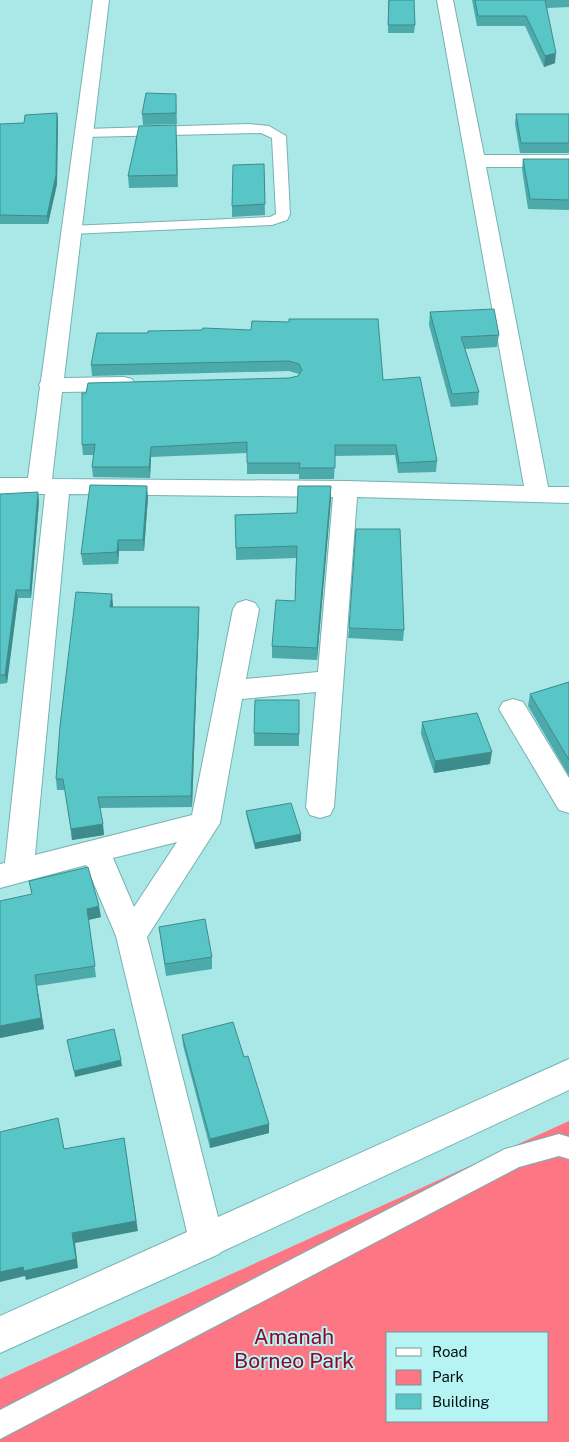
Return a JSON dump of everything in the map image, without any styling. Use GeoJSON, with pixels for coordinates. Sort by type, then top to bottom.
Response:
{"type":"FeatureCollection","features":[{"type":"Feature","properties":{"kind":"street"},"geometry":{"type":"LineString","coordinates":[[101,0],[86,133],[70,230],[50,385],[49,487],[10,873],[205,823]]}},
{"type":"Feature","properties":{"kind":"street"},"geometry":{"type":"LineString","coordinates":[[445,0],[538,495]]}},
{"type":"Feature","properties":{"kind":"street"},"geometry":{"type":"LineString","coordinates":[[476,161],[569,161]]}},
{"type":"Feature","properties":{"kind":"street"},"geometry":{"type":"LineString","coordinates":[[50,385],[150,383]]}},
{"type":"Feature","properties":{"kind":"street"},"geometry":{"type":"LineString","coordinates":[[0,486],[346,489],[569,495]]}},
{"type":"Feature","properties":{"kind":"street"},"geometry":{"type":"LineString","coordinates":[[320,807],[346,489]]}},
{"type":"Feature","properties":{"kind":"street"},"geometry":{"type":"LineString","coordinates":[[131,936],[205,823],[246,610]]}},
{"type":"Feature","properties":{"kind":"street"},"geometry":{"type":"LineString","coordinates":[[230,690],[330,681]]}},
{"type":"Feature","properties":{"kind":"street"},"geometry":{"type":"LineString","coordinates":[[513,709],[569,802]]}},
{"type":"Feature","properties":{"kind":"street"},"geometry":{"type":"LineString","coordinates":[[95,851],[131,936],[207,1242]]}},
{"type":"Feature","properties":{"kind":"street"},"geometry":{"type":"LineString","coordinates":[[0,1335],[207,1242],[569,1074]]}},
{"type":"Feature","properties":{"kind":"lane"},"geometry":{"type":"LineString","coordinates":[[70,230],[272,221],[282,217],[283,214],[279,136],[270,130],[249,128],[86,133]]}},
{"type":"Feature","properties":{"kind":"lane"},"geometry":{"type":"LineString","coordinates":[[0,1425],[514,1157],[559,1145],[569,1148]]}},
{"type":"Feature","properties":{"kind":"green space","name":"Amanah Borneo Park"},"geometry":{"type":"Polygon","coordinates":[[[569,1121],[569,1442],[0,1442],[0,1379],[569,1121]]]}},
{"type":"Feature","properties":{"kind":"building"},"geometry":{"type":"Polygon","coordinates":[[[389,0],[414,0],[415,25],[388,25],[389,0]]]}},
{"type":"Feature","properties":{"kind":"building"},"geometry":{"type":"Polygon","coordinates":[[[475,0],[545,0],[556,53],[545,56],[526,16],[478,16],[475,0]]]}},
{"type":"Feature","properties":{"kind":"building"},"geometry":{"type":"Polygon","coordinates":[[[146,93],[176,94],[176,113],[142,114],[146,93]]]}},
{"type":"Feature","properties":{"kind":"building"},"geometry":{"type":"Polygon","coordinates":[[[57,113],[56,175],[47,216],[0,215],[0,124],[24,123],[25,115],[57,113]]]}},
{"type":"Feature","properties":{"kind":"building"},"geometry":{"type":"Polygon","coordinates":[[[516,114],[569,114],[569,143],[521,143],[516,114]]]}},
{"type":"Feature","properties":{"kind":"building"},"geometry":{"type":"Polygon","coordinates":[[[176,125],[177,175],[128,176],[139,126],[176,125]]]}},
{"type":"Feature","properties":{"kind":"building"},"geometry":{"type":"Polygon","coordinates":[[[523,159],[569,159],[569,200],[530,199],[523,159]]]}},
{"type":"Feature","properties":{"kind":"building"},"geometry":{"type":"Polygon","coordinates":[[[264,164],[265,204],[232,206],[233,165],[264,164]]]}},
{"type":"Feature","properties":{"kind":"building"},"geometry":{"type":"Polygon","coordinates":[[[494,309],[499,335],[461,337],[479,392],[452,394],[430,312],[494,309]]]}},
{"type":"Feature","properties":{"kind":"building"},"geometry":{"type":"Polygon","coordinates":[[[289,319],[378,319],[383,380],[420,377],[437,461],[399,463],[396,445],[335,445],[335,468],[299,468],[300,463],[247,463],[247,442],[151,447],[149,467],[92,467],[95,444],[82,445],[82,393],[86,393],[88,383],[289,378],[298,376],[302,370],[299,364],[289,361],[91,365],[97,333],[148,333],[148,331],[202,330],[203,328],[251,330],[252,321],[289,322],[289,319]]]}},
{"type":"Feature","properties":{"kind":"building"},"geometry":{"type":"Polygon","coordinates":[[[90,485],[147,486],[143,540],[118,540],[117,552],[81,554],[90,485]]]}},
{"type":"Feature","properties":{"kind":"building"},"geometry":{"type":"Polygon","coordinates":[[[298,486],[331,486],[317,648],[272,646],[276,600],[295,601],[297,546],[236,548],[235,515],[297,513],[298,486]]]}},
{"type":"Feature","properties":{"kind":"building"},"geometry":{"type":"Polygon","coordinates":[[[38,492],[30,590],[16,590],[5,675],[0,675],[0,494],[38,492]]]}},
{"type":"Feature","properties":{"kind":"building"},"geometry":{"type":"Polygon","coordinates":[[[356,529],[400,529],[404,630],[349,628],[356,529]]]}},
{"type":"Feature","properties":{"kind":"building"},"geometry":{"type":"Polygon","coordinates":[[[76,592],[112,594],[110,607],[199,607],[191,796],[98,797],[103,824],[71,829],[63,779],[56,779],[60,726],[76,592]]]}},
{"type":"Feature","properties":{"kind":"building"},"geometry":{"type":"Polygon","coordinates":[[[569,682],[569,760],[530,694],[569,682]]]}},
{"type":"Feature","properties":{"kind":"building"},"geometry":{"type":"Polygon","coordinates":[[[255,700],[299,700],[299,734],[254,733],[255,700]]]}},
{"type":"Feature","properties":{"kind":"building"},"geometry":{"type":"Polygon","coordinates":[[[477,713],[492,752],[435,761],[422,722],[477,713]]]}},
{"type":"Feature","properties":{"kind":"building"},"geometry":{"type":"Polygon","coordinates":[[[291,803],[301,834],[255,843],[246,811],[291,803]]]}},
{"type":"Feature","properties":{"kind":"building"},"geometry":{"type":"Polygon","coordinates":[[[88,867],[99,906],[87,909],[95,966],[35,975],[41,1018],[0,1026],[0,901],[32,894],[29,881],[88,867]]]}},
{"type":"Feature","properties":{"kind":"building"},"geometry":{"type":"Polygon","coordinates":[[[205,919],[212,957],[165,964],[159,927],[205,919]]]}},
{"type":"Feature","properties":{"kind":"building"},"geometry":{"type":"Polygon","coordinates":[[[233,1022],[244,1057],[248,1056],[269,1124],[210,1139],[182,1035],[233,1022]]]}},
{"type":"Feature","properties":{"kind":"building"},"geometry":{"type":"Polygon","coordinates":[[[114,1029],[121,1060],[74,1071],[67,1040],[114,1029]]]}},
{"type":"Feature","properties":{"kind":"building"},"geometry":{"type":"Polygon","coordinates":[[[58,1118],[64,1149],[124,1138],[136,1221],[72,1233],[76,1259],[24,1271],[23,1267],[0,1272],[0,1132],[58,1118]]]}}]}
